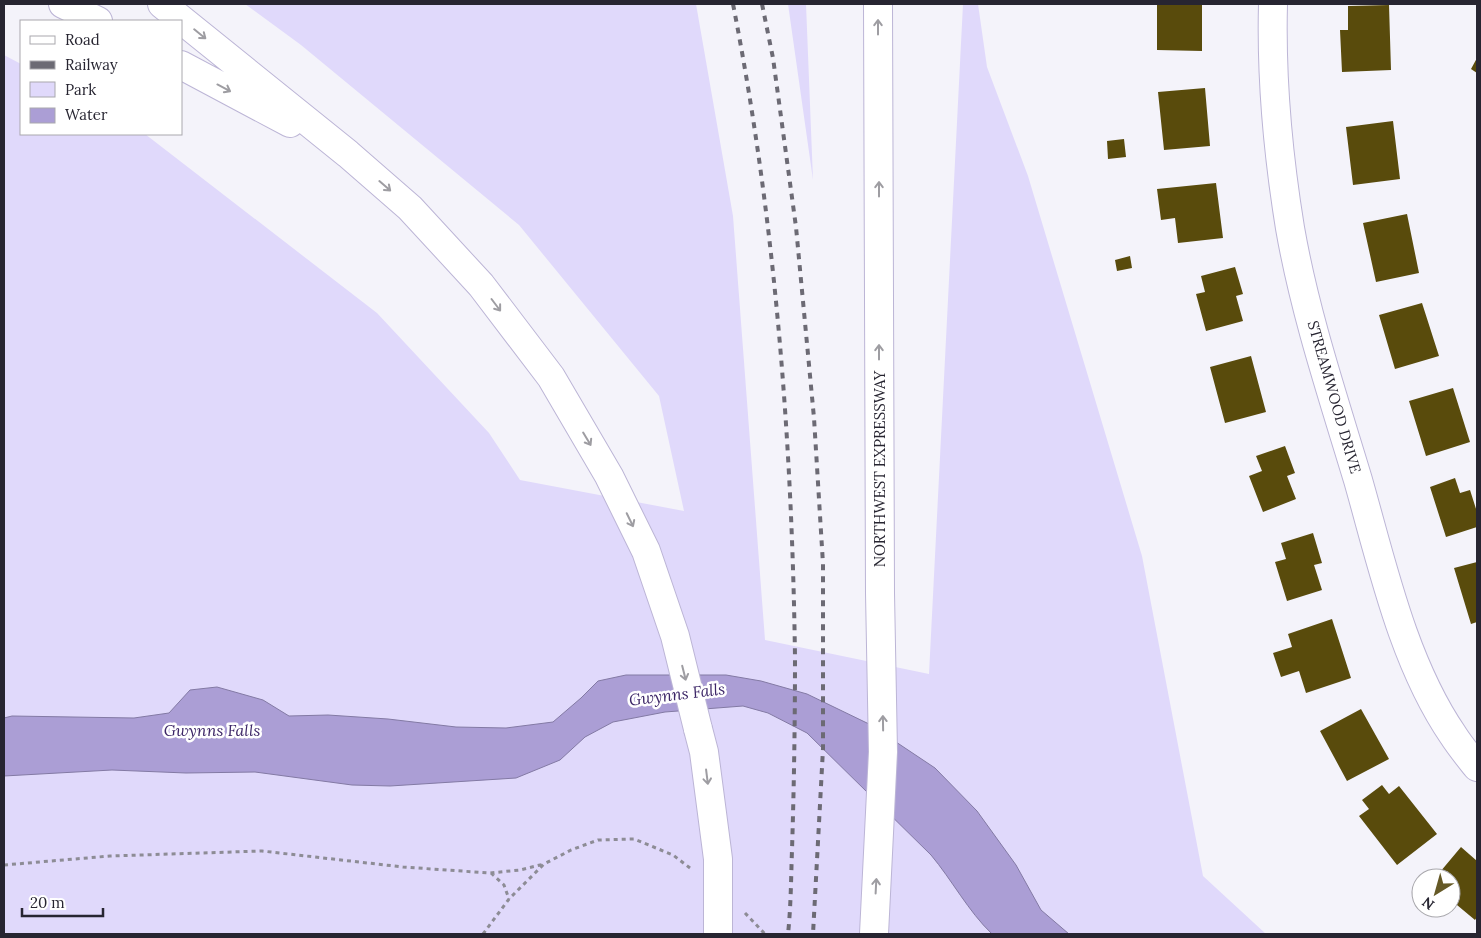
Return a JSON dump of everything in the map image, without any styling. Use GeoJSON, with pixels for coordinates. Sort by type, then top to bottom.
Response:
{"type":"FeatureCollection","features":[{"type":"Feature","properties":{"kind":"main road"},"geometry":{"type":"LineString","coordinates":[[63,4],[96,20]]}},
{"type":"Feature","properties":{"kind":"main road"},"geometry":{"type":"LineString","coordinates":[[162,4],[182,20]]}},
{"type":"Feature","properties":{"kind":"main road","name":"NORTHWEST EXPRESSWAY"},"geometry":{"type":"LineString","coordinates":[[874,934],[883,752],[880,593],[878,4]]}},
{"type":"Feature","properties":{"kind":"main road","name":"STREAMWOOD DRIVE"},"geometry":{"type":"LineString","coordinates":[[1273,4],[1272,31],[1276,122],[1290,229],[1311,320],[1399,621],[1424,684],[1452,735],[1477,767]]}},
{"type":"Feature","properties":{"kind":"main road"},"geometry":{"type":"LineString","coordinates":[[182,20],[348,154],[410,208],[481,285],[551,377],[609,476],[646,551],[675,636],[704,752],[718,859],[718,934]]}},
{"type":"Feature","properties":{"kind":"main road"},"geometry":{"type":"LineString","coordinates":[[182,66],[348,154]]}},
{"type":"Feature","properties":{"kind":"path"},"geometry":{"type":"LineString","coordinates":[[4,865],[110,856],[262,851],[403,868],[490,873],[520,870],[544,864],[571,850],[598,840],[634,840],[673,855],[695,872]]}},
{"type":"Feature","properties":{"kind":"path"},"geometry":{"type":"LineString","coordinates":[[483,934],[509,899],[544,864]]}},
{"type":"Feature","properties":{"kind":"path"},"geometry":{"type":"LineString","coordinates":[[490,873],[504,885],[509,899]]}},
{"type":"Feature","properties":{"kind":"path"},"geometry":{"type":"LineString","coordinates":[[738,907],[765,934]]}},
{"type":"Feature","properties":{"kind":"green space"},"geometry":{"type":"Polygon","coordinates":[[[245,4],[696,4],[733,216],[765,640],[929,674],[963,4],[978,4],[987,67],[1028,176],[1142,556],[1203,876],[1266,934],[4,934],[4,55],[20,63],[20,135],[146,135],[377,313],[489,433],[520,480],[684,511],[659,396],[519,225],[301,45],[245,4]]]}},
{"type":"Feature","properties":{"kind":"green space"},"geometry":{"type":"Polygon","coordinates":[[[788,4],[806,4],[813,180],[788,4]]]}},
{"type":"Feature","properties":{"kind":"water","name":"Gwynns Falls"},"geometry":{"type":"Polygon","coordinates":[[[626,675],[726,675],[761,681],[807,694],[869,724],[935,768],[977,811],[1016,865],[1041,910],[1069,934],[992,934],[975,915],[931,855],[807,733],[768,713],[743,706],[665,712],[613,722],[585,737],[560,760],[516,778],[390,786],[352,785],[255,772],[186,773],[112,770],[4,776],[4,718],[12,716],[134,718],[169,713],[190,690],[217,687],[263,700],[289,716],[328,715],[388,719],[456,727],[506,728],[553,722],[598,681],[626,675]]]}},
{"type":"Feature","properties":{"kind":"building"},"geometry":{"type":"Polygon","coordinates":[[[1157,4],[1202,4],[1202,51],[1157,50],[1157,4]]]}},
{"type":"Feature","properties":{"kind":"building"},"geometry":{"type":"Polygon","coordinates":[[[1389,5],[1391,70],[1342,72],[1340,30],[1348,30],[1348,6],[1389,5]]]}},
{"type":"Feature","properties":{"kind":"building"},"geometry":{"type":"Polygon","coordinates":[[[1477,58],[1477,73],[1471,69],[1477,58]]]}},
{"type":"Feature","properties":{"kind":"building"},"geometry":{"type":"Polygon","coordinates":[[[1205,88],[1210,146],[1164,150],[1158,92],[1205,88]]]}},
{"type":"Feature","properties":{"kind":"building"},"geometry":{"type":"Polygon","coordinates":[[[1393,121],[1400,179],[1353,185],[1346,127],[1393,121]]]}},
{"type":"Feature","properties":{"kind":"building"},"geometry":{"type":"Polygon","coordinates":[[[1124,139],[1126,157],[1108,159],[1107,141],[1124,139]]]}},
{"type":"Feature","properties":{"kind":"building"},"geometry":{"type":"Polygon","coordinates":[[[1216,183],[1223,238],[1178,243],[1175,218],[1161,220],[1157,189],[1216,183]]]}},
{"type":"Feature","properties":{"kind":"building"},"geometry":{"type":"Polygon","coordinates":[[[1407,214],[1419,273],[1376,282],[1363,223],[1407,214]]]}},
{"type":"Feature","properties":{"kind":"building"},"geometry":{"type":"Polygon","coordinates":[[[1130,256],[1132,268],[1117,271],[1115,260],[1130,256]]]}},
{"type":"Feature","properties":{"kind":"building"},"geometry":{"type":"Polygon","coordinates":[[[1235,267],[1243,294],[1236,296],[1243,321],[1206,331],[1196,294],[1205,292],[1201,276],[1235,267]]]}},
{"type":"Feature","properties":{"kind":"building"},"geometry":{"type":"Polygon","coordinates":[[[1422,303],[1439,356],[1395,369],[1379,315],[1422,303]]]}},
{"type":"Feature","properties":{"kind":"building"},"geometry":{"type":"Polygon","coordinates":[[[1251,356],[1266,412],[1225,423],[1210,367],[1251,356]]]}},
{"type":"Feature","properties":{"kind":"building"},"geometry":{"type":"Polygon","coordinates":[[[1453,388],[1470,442],[1426,456],[1409,401],[1453,388]]]}},
{"type":"Feature","properties":{"kind":"building"},"geometry":{"type":"Polygon","coordinates":[[[1285,446],[1295,473],[1287,476],[1296,499],[1263,512],[1249,476],[1262,471],[1256,456],[1285,446]]]}},
{"type":"Feature","properties":{"kind":"building"},"geometry":{"type":"Polygon","coordinates":[[[1455,478],[1460,493],[1470,490],[1477,512],[1477,527],[1446,537],[1430,487],[1455,478]]]}},
{"type":"Feature","properties":{"kind":"building"},"geometry":{"type":"Polygon","coordinates":[[[1313,533],[1322,563],[1314,565],[1322,590],[1287,601],[1275,562],[1286,559],[1281,543],[1313,533]]]}},
{"type":"Feature","properties":{"kind":"building"},"geometry":{"type":"Polygon","coordinates":[[[1477,562],[1477,622],[1471,624],[1454,568],[1477,562]]]}},
{"type":"Feature","properties":{"kind":"building"},"geometry":{"type":"Polygon","coordinates":[[[1332,619],[1351,678],[1306,693],[1299,671],[1281,677],[1273,653],[1292,647],[1288,634],[1332,619]]]}},
{"type":"Feature","properties":{"kind":"building"},"geometry":{"type":"Polygon","coordinates":[[[1361,709],[1389,759],[1347,781],[1320,731],[1361,709]]]}},
{"type":"Feature","properties":{"kind":"building"},"geometry":{"type":"Polygon","coordinates":[[[1382,785],[1389,794],[1399,786],[1437,834],[1397,865],[1359,816],[1369,809],[1362,800],[1382,785]]]}},
{"type":"Feature","properties":{"kind":"building"},"geometry":{"type":"Polygon","coordinates":[[[1461,847],[1477,861],[1477,917],[1475,920],[1461,908],[1461,868],[1443,868],[1461,847]]]}},
{"type":"Feature","properties":{"kind":"railway"},"geometry":{"type":"LineString","coordinates":[[733,4],[748,85],[770,248],[779,329],[790,493],[795,657],[795,730],[791,892],[788,934]]}},
{"type":"Feature","properties":{"kind":"railway"},"geometry":{"type":"LineString","coordinates":[[762,4],[773,58],[796,227],[814,418],[823,564],[823,749],[813,934]]}}]}
